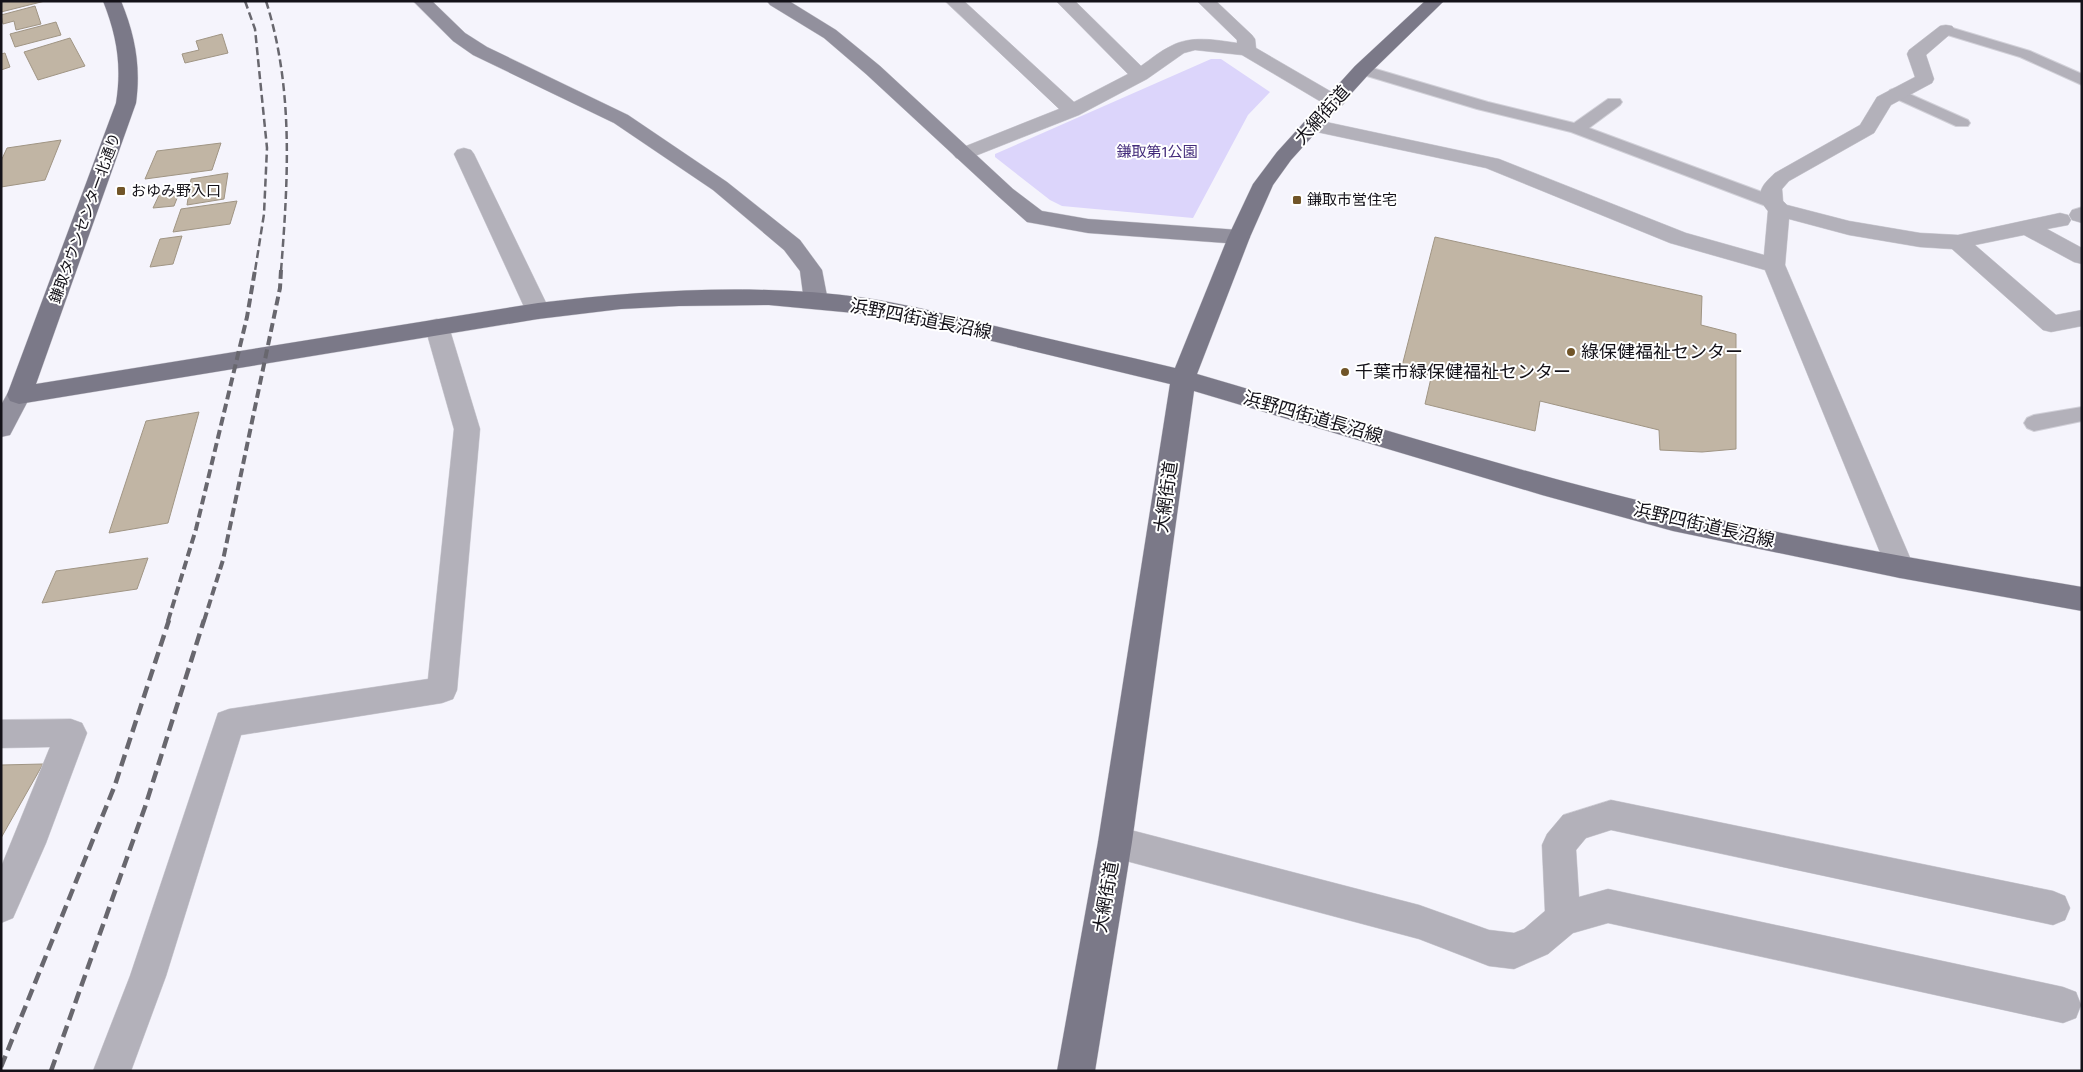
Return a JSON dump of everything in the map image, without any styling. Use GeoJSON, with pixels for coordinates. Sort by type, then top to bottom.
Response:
{"type":"FeatureCollection","features":[{"type":"Feature","properties":{"kind":"main road","name":"鎌取タウンセンター北通り"},"geometry":{"type":"LineString","coordinates":[[10,396],[126,103],[130,57],[124,31],[112,1]]}},
{"type":"Feature","properties":{"kind":"main road","name":"大網街道"},"geometry":{"type":"LineString","coordinates":[[1076,1071],[1115,842],[1183,379],[1239,236],[1264,184],[1312,125],[1335,102],[1362,70],[1436,1]]}},
{"type":"Feature","properties":{"kind":"main road","name":"浜野四街道長沼線"},"geometry":{"type":"LineString","coordinates":[[10,396],[538,311],[621,301],[769,297],[816,301],[865,306],[921,316],[1183,379],[1532,482],[1672,520],[1900,567],[2082,599]]}},
{"type":"Feature","properties":{"kind":"street"},"geometry":{"type":"LineString","coordinates":[[422,1],[459,37],[480,51],[621,119],[720,186],[792,245],[811,270],[816,301]]}},
{"type":"Feature","properties":{"kind":"street"},"geometry":{"type":"LineString","coordinates":[[776,1],[837,40],[873,70],[963,154],[1035,217],[1088,226],[1239,236]]}},
{"type":"Feature","properties":{"kind":"street"},"geometry":{"type":"LineString","coordinates":[[954,1],[1072,111]]}},
{"type":"Feature","properties":{"kind":"street"},"geometry":{"type":"LineString","coordinates":[[1065,1],[1140,75]]}},
{"type":"Feature","properties":{"kind":"street"},"geometry":{"type":"LineString","coordinates":[[1206,1],[1246,39],[1247,50]]}},
{"type":"Feature","properties":{"kind":"street"},"geometry":{"type":"LineString","coordinates":[[1900,567],[1774,266],[1776,206],[1771,188],[1782,177],[1867,129],[1884,101],[1896,93],[1926,79],[1916,54],[1946,30]]}},
{"type":"Feature","properties":{"kind":"street"},"geometry":{"type":"LineString","coordinates":[[963,154],[1072,111],[1140,75],[1178,49],[1195,45],[1247,50],[1335,102]]}},
{"type":"Feature","properties":{"kind":"street"},"geometry":{"type":"LineString","coordinates":[[1312,125],[1492,164],[1678,238],[1774,266]]}},
{"type":"Feature","properties":{"kind":"street"},"geometry":{"type":"LineString","coordinates":[[464,154],[538,311]]}},
{"type":"Feature","properties":{"kind":"street"},"geometry":{"type":"LineString","coordinates":[[1776,206],[1849,228],[1920,240],[1958,242],[2060,220]]}},
{"type":"Feature","properties":{"kind":"street"},"geometry":{"type":"LineString","coordinates":[[2028,228],[2082,257]]}},
{"type":"Feature","properties":{"kind":"street"},"geometry":{"type":"LineString","coordinates":[[1958,242],[2051,324],[2082,318]]}},
{"type":"Feature","properties":{"kind":"street"},"geometry":{"type":"LineString","coordinates":[[112,1071],[148,976],[229,723],[442,690],[467,429],[437,328]]}},
{"type":"Feature","properties":{"kind":"street","name":"鎌取タウンセンター北通り"},"geometry":{"type":"LineString","coordinates":[[1,428],[10,396]]}},
{"type":"Feature","properties":{"kind":"street"},"geometry":{"type":"LineString","coordinates":[[1,734],[71,733],[29,843],[1,906]]}},
{"type":"Feature","properties":{"kind":"street"},"geometry":{"type":"LineString","coordinates":[[1563,919],[1559,844],[1575,826],[1611,815],[2053,908]]}},
{"type":"Feature","properties":{"kind":"street"},"geometry":{"type":"LineString","coordinates":[[1115,842],[1419,922],[1489,948],[1514,951],[1536,942],[1563,919],[1608,906],[2063,1005]]}},
{"type":"Feature","properties":{"kind":"lane"},"geometry":{"type":"LineString","coordinates":[[1946,30],[2025,54],[2082,80]]}},
{"type":"Feature","properties":{"kind":"lane"},"geometry":{"type":"LineString","coordinates":[[1362,70],[1483,106],[1577,129],[1776,206]]}},
{"type":"Feature","properties":{"kind":"lane"},"geometry":{"type":"LineString","coordinates":[[1896,93],[1962,123]]}},
{"type":"Feature","properties":{"kind":"lane"},"geometry":{"type":"LineString","coordinates":[[1577,129],[1614,102]]}},
{"type":"Feature","properties":{"kind":"lane"},"geometry":{"type":"LineString","coordinates":[[2034,423],[2082,414]]}},
{"type":"Feature","properties":{"kind":"green space","name":"鎌取第1公園"},"geometry":{"type":"Polygon","coordinates":[[[1211,59],[1221,59],[1270,92],[1248,115],[1193,218],[1062,206],[1050,200],[995,157],[995,154],[1211,59]]]}},
{"type":"Feature","properties":{"kind":"building"},"geometry":{"type":"Polygon","coordinates":[[[1,1],[45,1],[1,12],[1,1]]]}},
{"type":"Feature","properties":{"kind":"building"},"geometry":{"type":"Polygon","coordinates":[[[35,6],[41,24],[16,30],[14,21],[3,24],[1,15],[35,6]]]}},
{"type":"Feature","properties":{"kind":"building"},"geometry":{"type":"Polygon","coordinates":[[[56,22],[61,35],[15,47],[10,34],[56,22]]]}},
{"type":"Feature","properties":{"kind":"building"},"geometry":{"type":"Polygon","coordinates":[[[222,34],[228,53],[185,63],[182,54],[199,50],[196,41],[222,34]]]}},
{"type":"Feature","properties":{"kind":"building"},"geometry":{"type":"Polygon","coordinates":[[[70,38],[85,66],[38,80],[24,52],[70,38]]]}},
{"type":"Feature","properties":{"kind":"building"},"geometry":{"type":"Polygon","coordinates":[[[5,53],[10,67],[1,70],[1,54],[5,53]]]}},
{"type":"Feature","properties":{"kind":"building"},"geometry":{"type":"Polygon","coordinates":[[[61,140],[45,180],[1,187],[1,161],[7,148],[61,140]]]}},
{"type":"Feature","properties":{"kind":"building"},"geometry":{"type":"Polygon","coordinates":[[[221,143],[212,170],[145,179],[157,151],[221,143]]]}},
{"type":"Feature","properties":{"kind":"building"},"geometry":{"type":"Polygon","coordinates":[[[228,173],[224,199],[187,205],[191,179],[228,173]]]}},
{"type":"Feature","properties":{"kind":"building"},"geometry":{"type":"Polygon","coordinates":[[[181,188],[174,206],[153,208],[161,191],[181,188]]]}},
{"type":"Feature","properties":{"kind":"building"},"geometry":{"type":"Polygon","coordinates":[[[237,201],[230,224],[173,232],[181,209],[237,201]]]}},
{"type":"Feature","properties":{"kind":"building"},"geometry":{"type":"Polygon","coordinates":[[[182,236],[173,264],[150,267],[160,239],[182,236]]]}},
{"type":"Feature","properties":{"kind":"building","name":"綠保健福祉センター"},"geometry":{"type":"Polygon","coordinates":[[[1435,237],[1702,296],[1701,325],[1736,334],[1736,449],[1702,452],[1660,450],[1659,430],[1540,401],[1535,431],[1425,404],[1431,378],[1401,370],[1435,237]]]}},
{"type":"Feature","properties":{"kind":"building"},"geometry":{"type":"Polygon","coordinates":[[[199,412],[168,523],[109,533],[146,421],[199,412]]]}},
{"type":"Feature","properties":{"kind":"building"},"geometry":{"type":"Polygon","coordinates":[[[148,558],[137,589],[42,603],[56,571],[148,558]]]}},
{"type":"Feature","properties":{"kind":"building"},"geometry":{"type":"Polygon","coordinates":[[[43,764],[1,838],[1,765],[43,764]]]}},
{"type":"Feature","properties":{"kind":"railway"},"geometry":{"type":"LineString","coordinates":[[245,1],[255,29],[267,148],[264,214],[255,271]]}},
{"type":"Feature","properties":{"kind":"railway"},"geometry":{"type":"LineString","coordinates":[[266,1],[275,34],[281,68],[287,135],[286,203],[281,271]]}},
{"type":"Feature","properties":{"kind":"railway"},"geometry":{"type":"LineString","coordinates":[[168,621],[196,529],[247,317],[255,270]]}},
{"type":"Feature","properties":{"kind":"railway"},"geometry":{"type":"LineString","coordinates":[[204,621],[223,560],[280,288],[281,270]]}},
{"type":"Feature","properties":{"kind":"railway"},"geometry":{"type":"LineString","coordinates":[[1,1067],[115,785],[169,620]]}},
{"type":"Feature","properties":{"kind":"railway"},"geometry":{"type":"LineString","coordinates":[[51,1071],[145,807],[204,620]]}},
{"type":"Feature","properties":{"kind":"place","name":"おゆみ野入口"},"geometry":{"type":"Point","coordinates":[121,191]}},
{"type":"Feature","properties":{"kind":"place","name":"鎌取市営住宅"},"geometry":{"type":"Point","coordinates":[1297,200]}},
{"type":"Feature","properties":{"kind":"place","name":"綠保健福祉センター"},"geometry":{"type":"Point","coordinates":[1571,352]}},
{"type":"Feature","properties":{"kind":"place","name":"千葉市緑保健福祉センター"},"geometry":{"type":"Point","coordinates":[1345,372]}}]}
